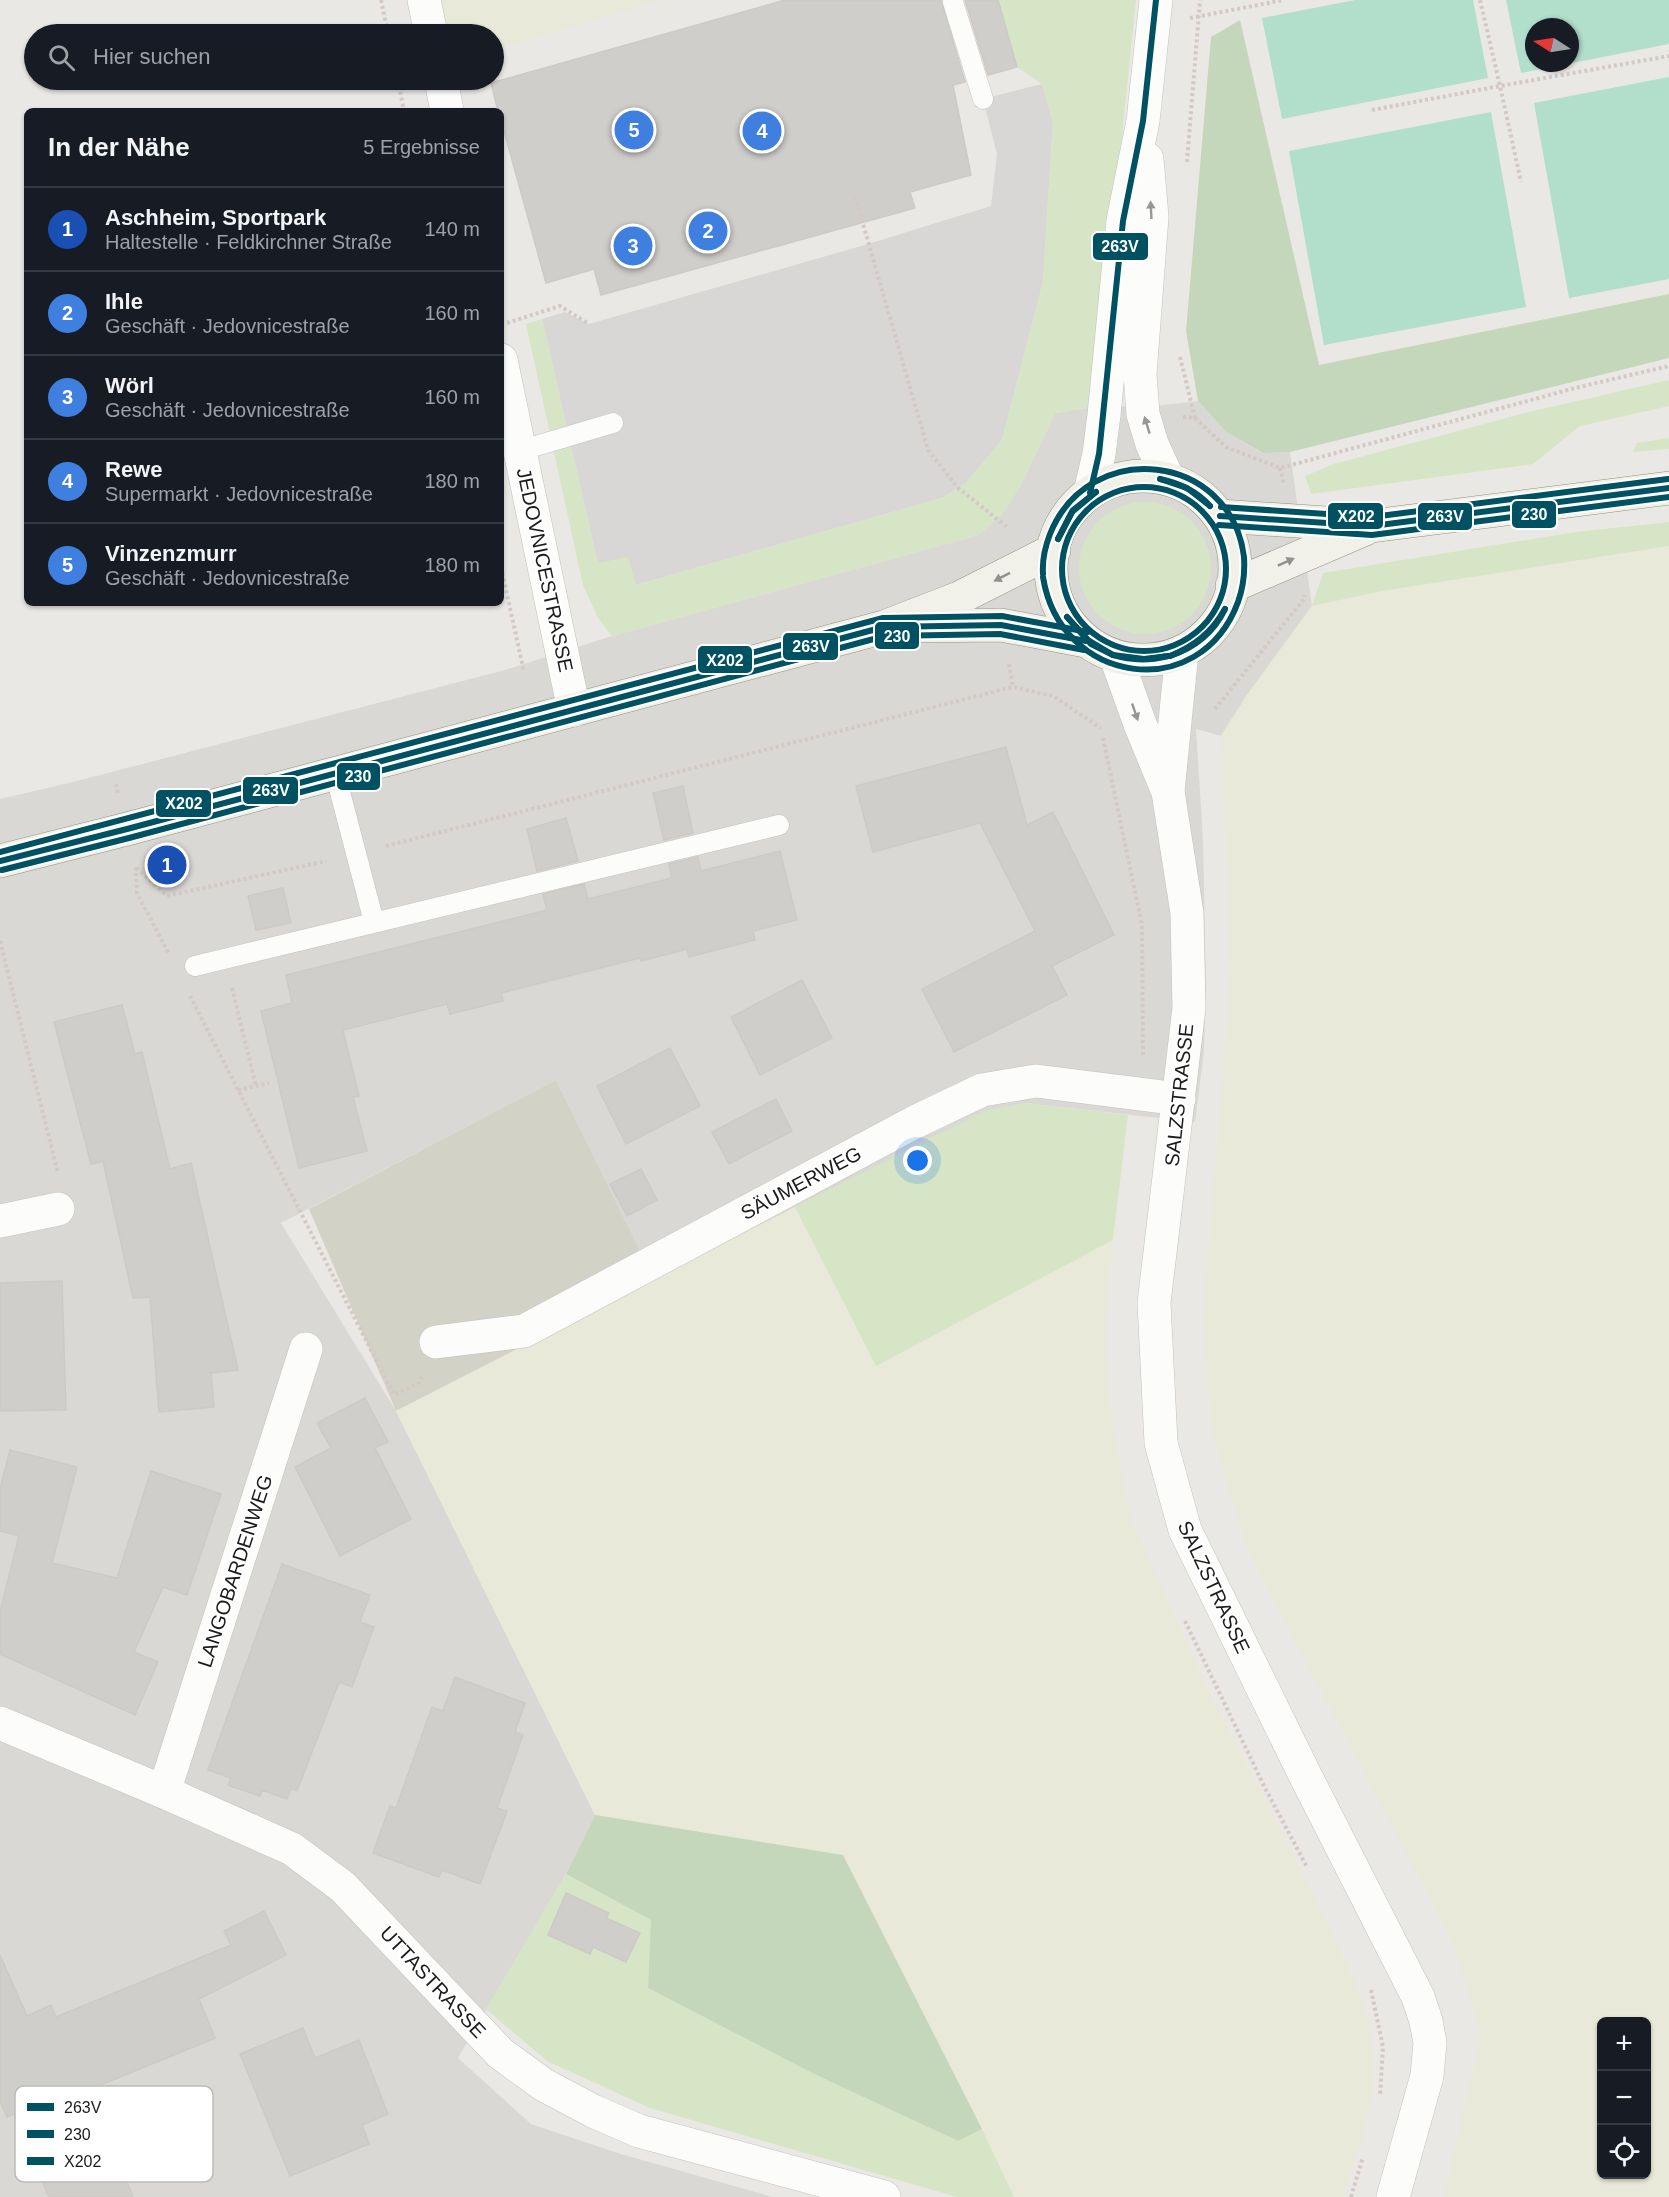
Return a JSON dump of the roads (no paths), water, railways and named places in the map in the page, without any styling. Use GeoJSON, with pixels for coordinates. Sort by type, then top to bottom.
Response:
{"type":"FeatureCollection","features":[{"type":"Feature","properties":{"kind":"main road"},"geometry":{"type":"LineString","coordinates":[[1141,476],[1168,479],[1206,500],[1220,516],[1233,544],[1235,575],[1226,608],[1217,624],[1201,640],[1182,652],[1161,659],[1138,660],[1116,657],[1086,641],[1069,622],[1057,600],[1052,575],[1054,550],[1061,528],[1073,509],[1090,493],[1114,481],[1141,476]]}},
{"type":"Feature","properties":{"kind":"main road"},"geometry":{"type":"LineString","coordinates":[[1220,516],[1372,526],[1669,488]]}},
{"type":"Feature","properties":{"kind":"main road"},"geometry":{"type":"LineString","coordinates":[[1232,586],[1372,526]]}},
{"type":"Feature","properties":{"kind":"main road"},"geometry":{"type":"LineString","coordinates":[[0,861],[127,830],[884,627],[958,598],[1054,550]]}},
{"type":"Feature","properties":{"kind":"main road"},"geometry":{"type":"LineString","coordinates":[[884,627],[1001,625],[1086,641]]}},
{"type":"Feature","properties":{"kind":"street"},"geometry":{"type":"LineString","coordinates":[[424,0],[429,24]]}},
{"type":"Feature","properties":{"kind":"street"},"geometry":{"type":"LineString","coordinates":[[1090,493],[1099,454],[1123,221],[1143,122],[1155,11]]}},
{"type":"Feature","properties":{"kind":"street"},"geometry":{"type":"LineString","coordinates":[[443,90],[446,108]]}},
{"type":"Feature","properties":{"kind":"street"},"geometry":{"type":"LineString","coordinates":[[1143,122],[1152,217],[1140,374],[1143,414],[1152,444],[1168,479]]}},
{"type":"Feature","properties":{"kind":"street","name":"JEDOVNICESTRASSE"},"geometry":{"type":"LineString","coordinates":[[504,375],[574,710]]}},
{"type":"Feature","properties":{"kind":"street","name":"SALZSTRASSE"},"geometry":{"type":"LineString","coordinates":[[1168,792],[1182,652]]}},
{"type":"Feature","properties":{"kind":"street","name":"SALZSTRASSE"},"geometry":{"type":"LineString","coordinates":[[1116,657],[1168,792],[1187,913],[1189,1008],[1154,1303],[1161,1443],[1185,1530],[1304,1773],[1418,1997],[1426,2021],[1430,2043],[1427,2076],[1393,2197]]}},
{"type":"Feature","properties":{"kind":"street","name":"SÄUMERWEG"},"geometry":{"type":"LineString","coordinates":[[436,1342],[524,1331],[913,1123],[982,1090],[1036,1081],[1179,1099]]}},
{"type":"Feature","properties":{"kind":"street"},"geometry":{"type":"LineString","coordinates":[[0,1221],[58,1209]]}},
{"type":"Feature","properties":{"kind":"street","name":"LANGOBARDENWEG"},"geometry":{"type":"LineString","coordinates":[[164,1792],[306,1349]]}},
{"type":"Feature","properties":{"kind":"street","name":"UTTASTRASSE"},"geometry":{"type":"LineString","coordinates":[[0,1722],[292,1849],[343,1887],[500,2053],[544,2085],[593,2111],[639,2131],[884,2197]]}},
{"type":"Feature","properties":{"kind":"lane"},"geometry":{"type":"LineString","coordinates":[[953,2],[983,99]]}},
{"type":"Feature","properties":{"kind":"lane"},"geometry":{"type":"LineString","coordinates":[[519,451],[613,423]]}},
{"type":"Feature","properties":{"kind":"lane"},"geometry":{"type":"LineString","coordinates":[[335,773],[374,922]]}},
{"type":"Feature","properties":{"kind":"lane"},"geometry":{"type":"LineString","coordinates":[[195,966],[779,825]]}},
{"type":"Feature","properties":{"kind":"place","name":"Vinzenzmurr"},"geometry":{"type":"Point","coordinates":[634,130]}},
{"type":"Feature","properties":{"kind":"place","name":"Rewe"},"geometry":{"type":"Point","coordinates":[762,131]}},
{"type":"Feature","properties":{"kind":"place","name":"Ihle"},"geometry":{"type":"Point","coordinates":[708,231]}},
{"type":"Feature","properties":{"kind":"place","name":"Wörl"},"geometry":{"type":"Point","coordinates":[633,246]}},
{"type":"Feature","properties":{"kind":"place","name":"Aschheim, Sportpark"},"geometry":{"type":"Point","coordinates":[167,865]}}]}
